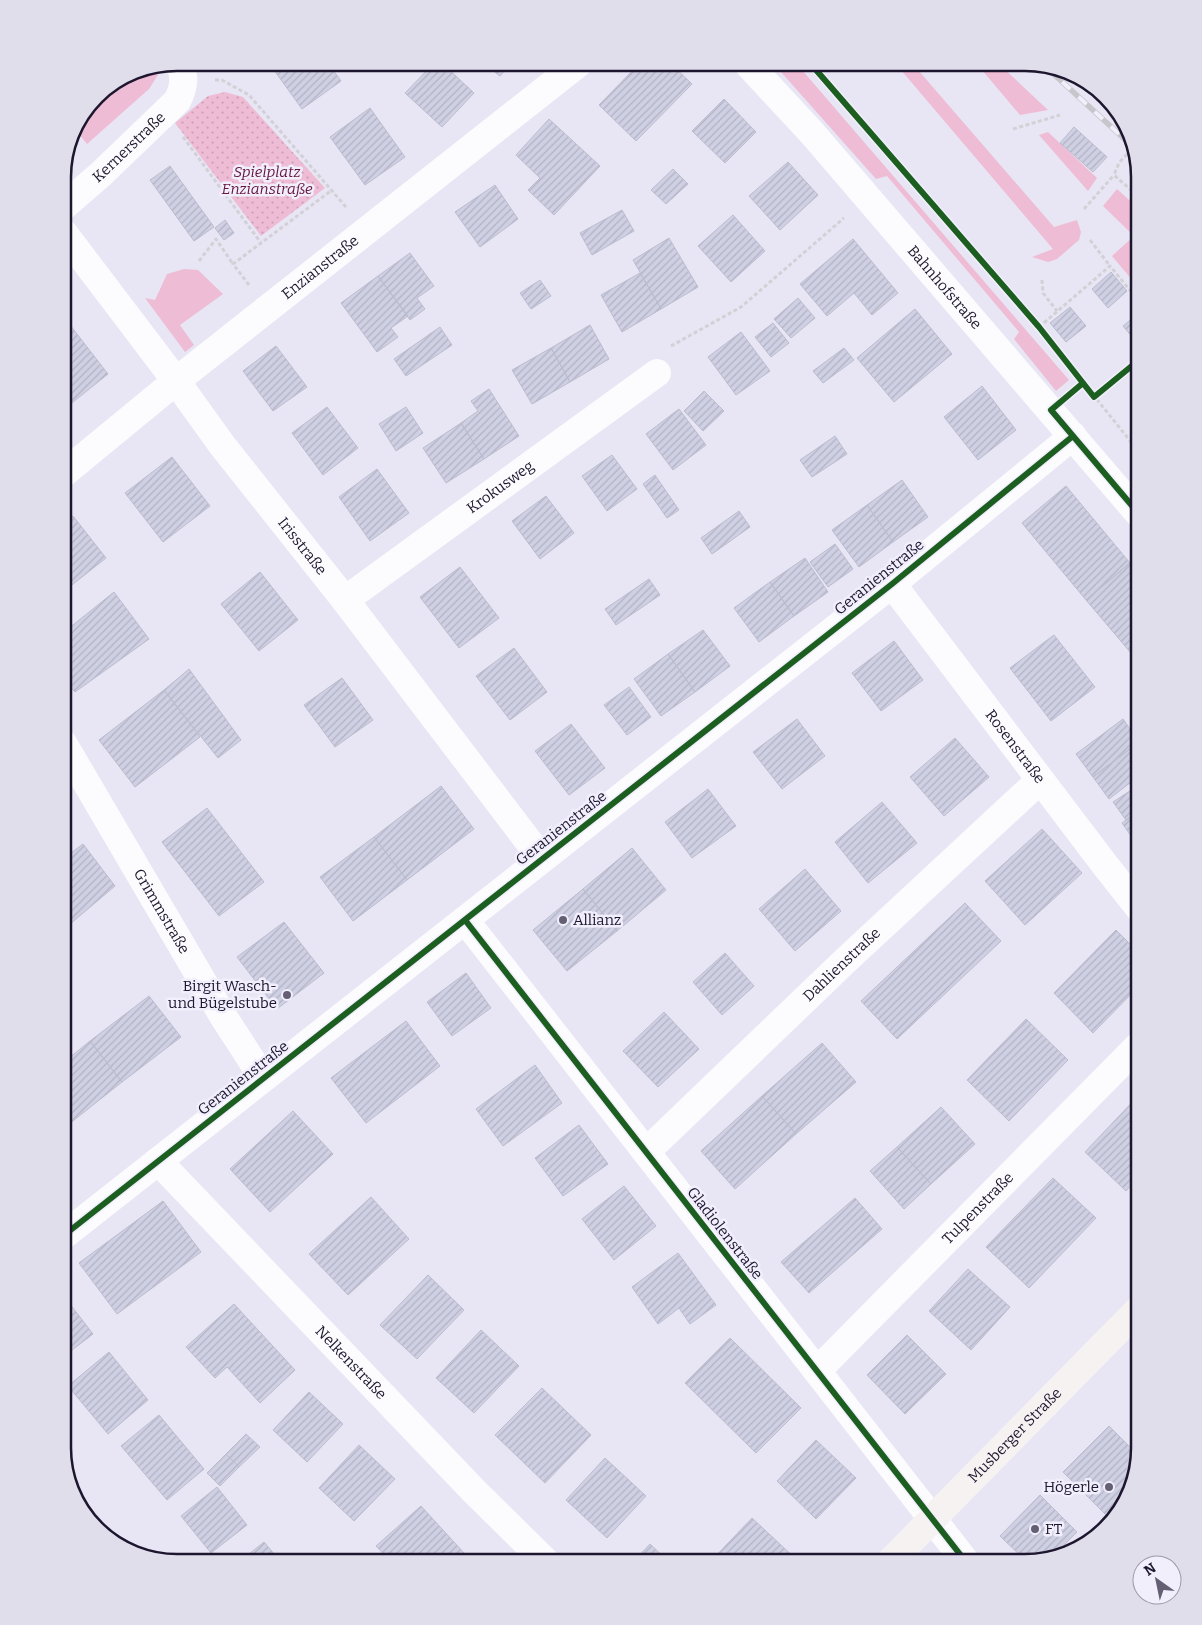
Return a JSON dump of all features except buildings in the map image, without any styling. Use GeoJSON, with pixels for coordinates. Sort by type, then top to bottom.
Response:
{"type":"FeatureCollection","features":[{"type":"Feature","properties":{"kind":"main road","name":"Musberger Straße"},"geometry":{"type":"LineString","coordinates":[[898,1554],[1131,1318]]}},
{"type":"Feature","properties":{"kind":"street","name":"Enzianstraße"},"geometry":{"type":"LineString","coordinates":[[71,467],[176,381],[569,71]]}},
{"type":"Feature","properties":{"kind":"street","name":"Bahnhofstraße"},"geometry":{"type":"LineString","coordinates":[[754,71],[812,133],[1131,504]]}},
{"type":"Feature","properties":{"kind":"street","name":"Kernerstraße"},"geometry":{"type":"LineString","coordinates":[[71,201],[177,101],[183,91],[182,72]]}},
{"type":"Feature","properties":{"kind":"street","name":"Irisstraße"},"geometry":{"type":"LineString","coordinates":[[71,243],[222,445],[345,600],[542,859]]}},
{"type":"Feature","properties":{"kind":"street","name":"Krokusweg"},"geometry":{"type":"LineString","coordinates":[[345,600],[657,373]]}},
{"type":"Feature","properties":{"kind":"street","name":"Geranienstraße"},"geometry":{"type":"LineString","coordinates":[[71,1229],[892,584],[1073,436]]}},
{"type":"Feature","properties":{"kind":"street","name":"Rosenstraße"},"geometry":{"type":"LineString","coordinates":[[892,584],[1040,780],[1131,896]]}},
{"type":"Feature","properties":{"kind":"street","name":"Grimmstraße"},"geometry":{"type":"LineString","coordinates":[[71,757],[223,1016],[263,1078]]}},
{"type":"Feature","properties":{"kind":"street","name":"Dahlienstraße"},"geometry":{"type":"LineString","coordinates":[[646,1152],[852,954],[1040,780]]}},
{"type":"Feature","properties":{"kind":"street","name":"Gladiolenstraße"},"geometry":{"type":"LineString","coordinates":[[465,920],[960,1554]]}},
{"type":"Feature","properties":{"kind":"street","name":"Tulpenstraße"},"geometry":{"type":"LineString","coordinates":[[817,1371],[1131,1054]]}},
{"type":"Feature","properties":{"kind":"street","name":"Nelkenstraße"},"geometry":{"type":"LineString","coordinates":[[158,1161],[474,1491],[538,1554]]}},
{"type":"Feature","properties":{"kind":"path"},"geometry":{"type":"LineString","coordinates":[[817,71],[1039,327],[1131,441]]}},
{"type":"Feature","properties":{"kind":"path"},"geometry":{"type":"LineString","coordinates":[[182,72],[222,80],[249,95],[367,231]]}},
{"type":"Feature","properties":{"kind":"path"},"geometry":{"type":"LineString","coordinates":[[166,113],[261,243]]}},
{"type":"Feature","properties":{"kind":"path"},"geometry":{"type":"LineString","coordinates":[[1013,129],[1060,116]]}},
{"type":"Feature","properties":{"kind":"path"},"geometry":{"type":"LineString","coordinates":[[1084,209],[1114,175],[1119,163],[1127,154]]}},
{"type":"Feature","properties":{"kind":"path"},"geometry":{"type":"LineString","coordinates":[[1114,175],[1131,189]]}},
{"type":"Feature","properties":{"kind":"path"},"geometry":{"type":"LineString","coordinates":[[233,264],[332,190]]}},
{"type":"Feature","properties":{"kind":"path"},"geometry":{"type":"LineString","coordinates":[[657,373],[671,347],[741,307],[866,198]]}},
{"type":"Feature","properties":{"kind":"path"},"geometry":{"type":"LineString","coordinates":[[199,261],[216,239],[267,309]]}},
{"type":"Feature","properties":{"kind":"path"},"geometry":{"type":"LineString","coordinates":[[1090,240],[1131,290]]}},
{"type":"Feature","properties":{"kind":"path"},"geometry":{"type":"LineString","coordinates":[[1039,327],[1110,266]]}},
{"type":"Feature","properties":{"kind":"path"},"geometry":{"type":"LineString","coordinates":[[1042,280],[1044,293],[1058,311]]}},
{"type":"Feature","properties":{"kind":"path"},"geometry":{"type":"LineString","coordinates":[[1094,397],[1131,367]]}},
{"type":"Feature","properties":{"kind":"green space"},"geometry":{"type":"Polygon","coordinates":[[[780,71],[803,71],[1069,380],[1056,391],[1014,339],[1019,332],[887,176],[876,179],[780,71]]]}},
{"type":"Feature","properties":{"kind":"green space"},"geometry":{"type":"Polygon","coordinates":[[[902,71],[919,71],[1054,227],[1077,220],[1081,232],[1079,240],[1057,259],[1048,262],[1032,257],[1053,249],[902,71]]]}},
{"type":"Feature","properties":{"kind":"green space"},"geometry":{"type":"Polygon","coordinates":[[[983,71],[1007,71],[1048,110],[1020,115],[983,71]]]}},
{"type":"Feature","properties":{"kind":"green space"},"geometry":{"type":"Polygon","coordinates":[[[159,73],[149,89],[87,144],[80,135],[85,124],[102,102],[130,82],[159,73]]]}},
{"type":"Feature","properties":{"kind":"green space","name":"Spielplatz Enzianstraße"},"geometry":{"type":"Polygon","coordinates":[[[225,92],[243,97],[325,188],[261,236],[175,123],[208,96],[225,92]]]}},
{"type":"Feature","properties":{"kind":"green space"},"geometry":{"type":"Polygon","coordinates":[[[1048,132],[1097,178],[1088,191],[1039,135],[1048,132]]]}},
{"type":"Feature","properties":{"kind":"green space"},"geometry":{"type":"Polygon","coordinates":[[[1117,189],[1131,202],[1131,233],[1103,206],[1117,189]]]}},
{"type":"Feature","properties":{"kind":"green space"},"geometry":{"type":"Polygon","coordinates":[[[1131,239],[1131,279],[1112,256],[1131,239]]]}},
{"type":"Feature","properties":{"kind":"green space"},"geometry":{"type":"Polygon","coordinates":[[[184,269],[198,270],[223,294],[180,325],[194,345],[185,352],[145,298],[155,300],[167,274],[184,269]]]}},
{"type":"Feature","properties":{"kind":"railway"},"geometry":{"type":"LineString","coordinates":[[1056,76],[1123,138]]}},
{"type":"Feature","properties":{"kind":"cycle path"},"geometry":{"type":"LineString","coordinates":[[817,71],[1039,327],[1094,397],[1131,367]]}},
{"type":"Feature","properties":{"kind":"cycle path"},"geometry":{"type":"LineString","coordinates":[[1083,383],[1051,410],[1131,505]]}},
{"type":"Feature","properties":{"kind":"cycle path"},"geometry":{"type":"LineString","coordinates":[[71,1230],[892,584],[1073,436]]}},
{"type":"Feature","properties":{"kind":"cycle path"},"geometry":{"type":"LineString","coordinates":[[465,920],[960,1554]]}},
{"type":"Feature","properties":{"kind":"place","name":"Allianz"},"geometry":{"type":"Point","coordinates":[563,920]}},
{"type":"Feature","properties":{"kind":"place","name":"Birgit Wasch- und Bügelstube"},"geometry":{"type":"Point","coordinates":[287,995]}},
{"type":"Feature","properties":{"kind":"place","name":"Högerle"},"geometry":{"type":"Point","coordinates":[1109,1487]}},
{"type":"Feature","properties":{"kind":"place","name":"FT"},"geometry":{"type":"Point","coordinates":[1035,1529]}}]}
